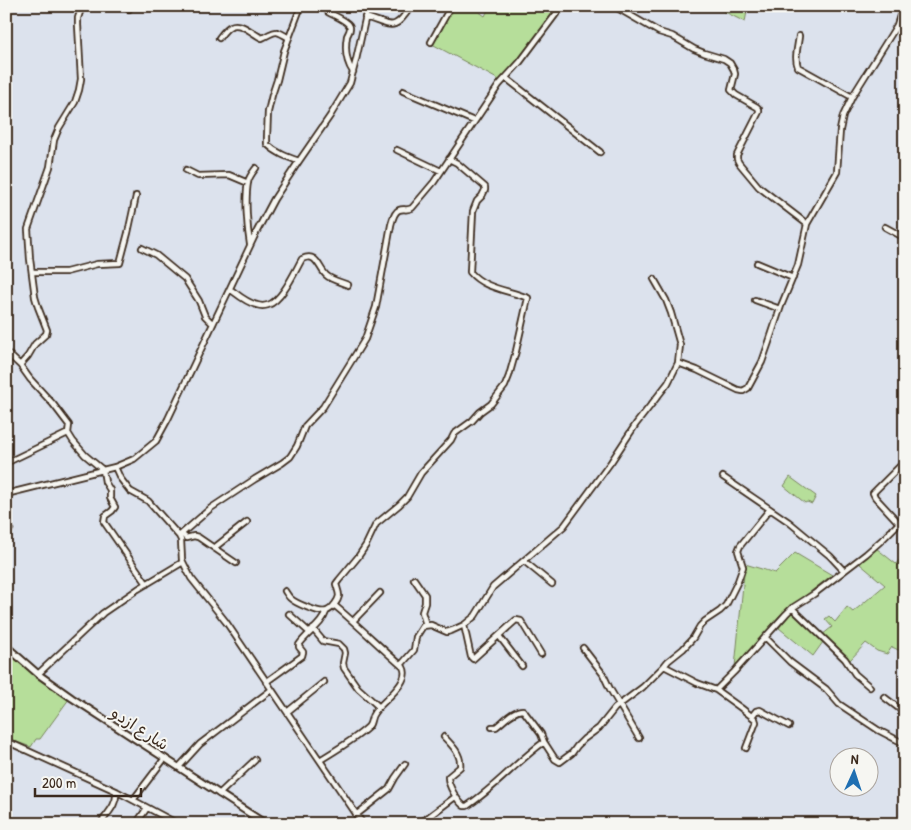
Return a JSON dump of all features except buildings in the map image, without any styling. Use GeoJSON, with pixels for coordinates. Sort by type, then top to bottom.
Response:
{"type":"FeatureCollection","features":[{"type":"Feature","properties":{"kind":"street"},"geometry":{"type":"LineString","coordinates":[[20,366],[35,344],[46,334],[47,330],[38,307],[28,234],[30,222],[50,167],[54,140],[75,102],[79,90],[81,79],[78,18],[82,6]]}},
{"type":"Feature","properties":{"kind":"street"},"geometry":{"type":"LineString","coordinates":[[299,161],[275,151],[267,144],[266,137],[268,112],[272,95],[284,51],[301,6]]}},
{"type":"Feature","properties":{"kind":"street"},"geometry":{"type":"LineString","coordinates":[[327,6],[326,10],[328,12],[350,26],[346,50],[347,60],[353,72]]}},
{"type":"Feature","properties":{"kind":"street"},"geometry":{"type":"LineString","coordinates":[[6,494],[116,467],[134,459],[156,442],[274,199],[341,100],[350,83],[368,6]]}},
{"type":"Feature","properties":{"kind":"street"},"geometry":{"type":"LineString","coordinates":[[365,18],[389,26],[394,25],[403,19],[411,6]]}},
{"type":"Feature","properties":{"kind":"street"},"geometry":{"type":"LineString","coordinates":[[431,42],[451,6]]}},
{"type":"Feature","properties":{"kind":"street"},"geometry":{"type":"LineString","coordinates":[[180,535],[211,508],[290,457],[297,446],[305,426],[323,407],[365,340],[376,307],[391,225],[396,213],[400,210],[412,208],[450,159],[499,86],[562,6]]}},
{"type":"Feature","properties":{"kind":"street"},"geometry":{"type":"LineString","coordinates":[[614,6],[659,32],[672,36],[694,49],[724,59],[730,63],[735,74],[731,90],[759,109],[737,155],[737,159],[759,188],[806,224]]}},
{"type":"Feature","properties":{"kind":"street"},"geometry":{"type":"LineString","coordinates":[[678,363],[738,390],[743,391],[748,388],[762,362],[780,309],[798,266],[806,224],[836,172],[843,116],[852,97],[897,25],[903,6]]}},
{"type":"Feature","properties":{"kind":"street"},"geometry":{"type":"LineString","coordinates":[[219,38],[229,27],[235,25],[262,38],[276,31],[283,33],[289,38]]}},
{"type":"Feature","properties":{"kind":"street"},"geometry":{"type":"LineString","coordinates":[[800,36],[796,58],[798,68],[852,97]]}},
{"type":"Feature","properties":{"kind":"street"},"geometry":{"type":"LineString","coordinates":[[506,78],[600,152]]}},
{"type":"Feature","properties":{"kind":"street"},"geometry":{"type":"LineString","coordinates":[[402,91],[474,121]]}},
{"type":"Feature","properties":{"kind":"street"},"geometry":{"type":"LineString","coordinates":[[397,150],[441,171]]}},
{"type":"Feature","properties":{"kind":"street"},"geometry":{"type":"LineString","coordinates":[[266,682],[302,656],[303,652],[299,645],[334,605],[339,594],[336,584],[338,580],[358,557],[376,524],[407,497],[421,473],[454,434],[491,404],[505,386],[509,376],[528,298],[495,288],[470,272],[473,211],[486,187],[450,159]]}},
{"type":"Feature","properties":{"kind":"street"},"geometry":{"type":"LineString","coordinates":[[250,245],[247,217],[248,183],[250,176],[256,168]]}},
{"type":"Feature","properties":{"kind":"street"},"geometry":{"type":"LineString","coordinates":[[186,170],[198,176],[229,175],[248,183]]}},
{"type":"Feature","properties":{"kind":"street"},"geometry":{"type":"LineString","coordinates":[[32,272],[66,272],[97,264],[120,262],[136,196]]}},
{"type":"Feature","properties":{"kind":"street"},"geometry":{"type":"LineString","coordinates":[[885,227],[905,238]]}},
{"type":"Feature","properties":{"kind":"street"},"geometry":{"type":"LineString","coordinates":[[142,248],[156,255],[185,279],[206,316],[213,324]]}},
{"type":"Feature","properties":{"kind":"street"},"geometry":{"type":"LineString","coordinates":[[230,289],[255,305],[268,306],[281,295],[305,257],[315,259],[326,276],[348,285]]}},
{"type":"Feature","properties":{"kind":"street"},"geometry":{"type":"LineString","coordinates":[[757,263],[793,278]]}},
{"type":"Feature","properties":{"kind":"street"},"geometry":{"type":"LineString","coordinates":[[401,666],[414,650],[416,637],[421,629],[426,625],[430,625],[447,632],[464,625],[475,616],[493,588],[564,526],[636,424],[668,383],[678,363],[680,345],[666,300],[654,279]]}},
{"type":"Feature","properties":{"kind":"street"},"geometry":{"type":"LineString","coordinates":[[755,300],[780,309]]}},
{"type":"Feature","properties":{"kind":"street"},"geometry":{"type":"LineString","coordinates":[[6,352],[53,404],[69,425],[68,433],[73,441],[85,455],[103,470],[105,482],[110,490],[110,498],[115,507],[105,516],[104,522],[147,584]]}},
{"type":"Feature","properties":{"kind":"street"},"geometry":{"type":"LineString","coordinates":[[6,463],[68,433]]}},
{"type":"Feature","properties":{"kind":"street"},"geometry":{"type":"LineString","coordinates":[[899,523],[873,493],[905,461]]}},
{"type":"Feature","properties":{"kind":"street"},"geometry":{"type":"LineString","coordinates":[[116,467],[120,478],[130,491],[148,501],[180,535],[186,538],[198,537],[236,563]]}},
{"type":"Feature","properties":{"kind":"street"},"geometry":{"type":"LineString","coordinates":[[723,477],[789,522],[830,556],[844,571]]}},
{"type":"Feature","properties":{"kind":"street"},"geometry":{"type":"LineString","coordinates":[[492,727],[496,727],[515,712],[523,710],[541,734],[555,759],[560,762],[572,753],[584,739],[599,728],[619,704],[643,687],[694,638],[696,632],[705,621],[720,612],[726,605],[742,568],[738,551],[740,546],[770,509]]}},
{"type":"Feature","properties":{"kind":"street"},"geometry":{"type":"LineString","coordinates":[[716,690],[792,608],[844,571],[905,519]]}},
{"type":"Feature","properties":{"kind":"street"},"geometry":{"type":"LineString","coordinates":[[214,548],[247,522]]}},
{"type":"Feature","properties":{"kind":"street"},"geometry":{"type":"LineString","coordinates":[[180,535],[183,562],[191,578],[226,622],[363,824]]}},
{"type":"Feature","properties":{"kind":"street"},"geometry":{"type":"LineString","coordinates":[[524,561],[552,584]]}},
{"type":"Feature","properties":{"kind":"street"},"geometry":{"type":"LineString","coordinates":[[38,674],[103,613],[183,562]]}},
{"type":"Feature","properties":{"kind":"street"},"geometry":{"type":"LineString","coordinates":[[414,579],[425,595],[422,612],[426,625]]}},
{"type":"Feature","properties":{"kind":"street"},"geometry":{"type":"LineString","coordinates":[[286,592],[291,599],[299,603],[326,612]]}},
{"type":"Feature","properties":{"kind":"street"},"geometry":{"type":"LineString","coordinates":[[354,621],[380,593]]}},
{"type":"Feature","properties":{"kind":"street"},"geometry":{"type":"LineString","coordinates":[[320,760],[370,726],[373,714],[399,686],[405,675],[405,670],[401,666],[354,621],[334,605]]}},
{"type":"Feature","properties":{"kind":"street"},"geometry":{"type":"LineString","coordinates":[[792,608],[845,659],[855,674],[870,687]]}},
{"type":"Feature","properties":{"kind":"street"},"geometry":{"type":"LineString","coordinates":[[289,614],[322,640],[339,644],[344,649],[344,668],[358,688],[379,706]]}},
{"type":"Feature","properties":{"kind":"street"},"geometry":{"type":"LineString","coordinates":[[464,625],[471,657],[473,658],[516,620],[519,620],[542,654]]}},
{"type":"Feature","properties":{"kind":"street"},"geometry":{"type":"LineString","coordinates":[[499,636],[522,666]]}},
{"type":"Feature","properties":{"kind":"street"},"geometry":{"type":"LineString","coordinates":[[765,637],[790,662],[826,689],[838,704],[878,730],[905,744]]}},
{"type":"Feature","properties":{"kind":"street","name":"شارع ازدو"},"geometry":{"type":"LineString","coordinates":[[6,646],[38,674],[72,698],[266,824]]}},
{"type":"Feature","properties":{"kind":"street"},"geometry":{"type":"LineString","coordinates":[[583,648],[603,674],[639,738]]}},
{"type":"Feature","properties":{"kind":"street"},"geometry":{"type":"LineString","coordinates":[[664,666],[697,683],[716,690],[752,716],[756,722],[746,748]]}},
{"type":"Feature","properties":{"kind":"street"},"geometry":{"type":"LineString","coordinates":[[287,712],[324,682]]}},
{"type":"Feature","properties":{"kind":"street"},"geometry":{"type":"LineString","coordinates":[[179,767],[200,744],[271,690]]}},
{"type":"Feature","properties":{"kind":"street"},"geometry":{"type":"LineString","coordinates":[[884,697],[905,714]]}},
{"type":"Feature","properties":{"kind":"street"},"geometry":{"type":"LineString","coordinates":[[752,716],[756,711],[760,710],[789,726]]}},
{"type":"Feature","properties":{"kind":"street"},"geometry":{"type":"LineString","coordinates":[[444,737],[455,748],[461,762],[460,767],[448,777],[448,782],[455,797],[464,806],[490,789],[544,742]]}},
{"type":"Feature","properties":{"kind":"street"},"geometry":{"type":"LineString","coordinates":[[6,741],[116,791],[178,824]]}},
{"type":"Feature","properties":{"kind":"street"},"geometry":{"type":"LineString","coordinates":[[133,800],[165,758]]}},
{"type":"Feature","properties":{"kind":"street"},"geometry":{"type":"LineString","coordinates":[[218,794],[255,760]]}},
{"type":"Feature","properties":{"kind":"street"},"geometry":{"type":"LineString","coordinates":[[356,815],[389,788],[405,764]]}},
{"type":"Feature","properties":{"kind":"street"},"geometry":{"type":"LineString","coordinates":[[100,824],[115,802],[116,791]]}},
{"type":"Feature","properties":{"kind":"street"},"geometry":{"type":"LineString","coordinates":[[419,824],[455,797]]}},
{"type":"Feature","properties":{"kind":"street"},"geometry":{"type":"LineString","coordinates":[[136,824],[147,808]]}},
{"type":"Feature","properties":{"kind":"green space"},"geometry":{"type":"Polygon","coordinates":[[[455,6],[471,6],[485,16],[490,6],[559,6],[501,81],[432,44],[455,6]]]}},
{"type":"Feature","properties":{"kind":"green space"},"geometry":{"type":"Polygon","coordinates":[[[713,6],[748,6],[745,22],[713,6]]]}},
{"type":"Feature","properties":{"kind":"green space"},"geometry":{"type":"Polygon","coordinates":[[[790,477],[816,496],[812,504],[805,503],[784,486],[790,477]]]}},
{"type":"Feature","properties":{"kind":"green space"},"geometry":{"type":"Polygon","coordinates":[[[876,548],[896,564],[905,555],[905,653],[892,647],[887,654],[877,651],[866,643],[850,660],[822,635],[832,627],[825,619],[829,616],[835,622],[847,607],[853,612],[885,585],[860,564],[876,548]]]}},
{"type":"Feature","properties":{"kind":"green space"},"geometry":{"type":"Polygon","coordinates":[[[795,553],[832,575],[779,616],[735,667],[745,564],[775,573],[795,553]]]}},
{"type":"Feature","properties":{"kind":"green space"},"geometry":{"type":"Polygon","coordinates":[[[792,612],[823,642],[813,656],[779,628],[792,612]]]}},
{"type":"Feature","properties":{"kind":"green space"},"geometry":{"type":"Polygon","coordinates":[[[6,649],[36,677],[69,699],[40,739],[36,739],[31,747],[6,738],[6,649]]]}}]}
